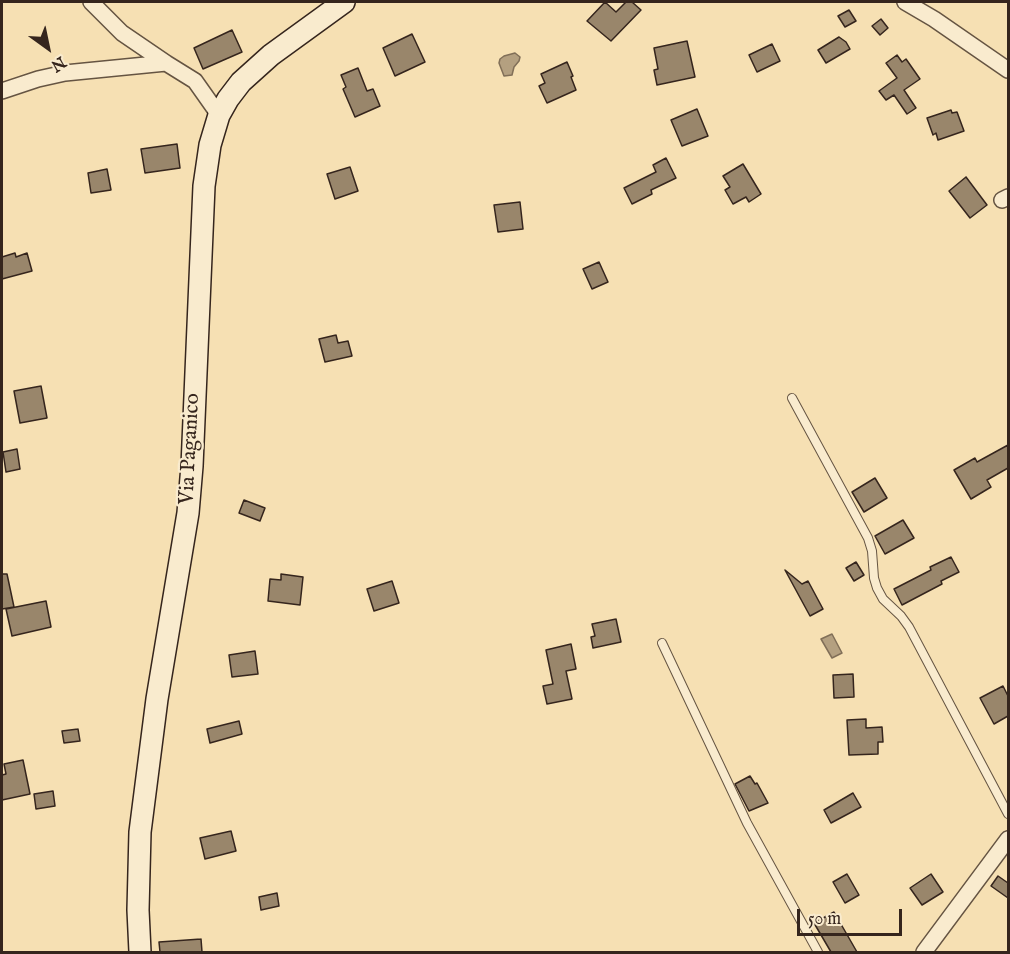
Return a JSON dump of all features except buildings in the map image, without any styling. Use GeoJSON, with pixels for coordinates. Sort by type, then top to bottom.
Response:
{"type":"FeatureCollection","features":[{"type":"Feature","properties":{"kind":"street"},"geometry":{"type":"LineString","coordinates":[[91,2],[122,33],[195,81],[219,115]]}},
{"type":"Feature","properties":{"kind":"street"},"geometry":{"type":"LineString","coordinates":[[905,2],[1008,70]]}},
{"type":"Feature","properties":{"kind":"street","name":"Via Paganico"},"geometry":{"type":"LineString","coordinates":[[140,952],[138,894],[142,813],[157,699],[188,513],[205,177],[212,138],[219,115],[233,92],[251,72],[338,4]]}},
{"type":"Feature","properties":{"kind":"street"},"geometry":{"type":"LineString","coordinates":[[2,91],[56,75],[166,63]]}},
{"type":"Feature","properties":{"kind":"street"},"geometry":{"type":"LineString","coordinates":[[924,952],[1008,839]]}},
{"type":"Feature","properties":{"kind":"lane"},"geometry":{"type":"LineString","coordinates":[[792,398],[868,538],[877,588],[883,599],[909,627],[1008,814]]}},
{"type":"Feature","properties":{"kind":"lane"},"geometry":{"type":"LineString","coordinates":[[662,643],[742,813],[818,952]]}},
{"type":"Feature","properties":{"kind":"shaded area"},"geometry":{"type":"Polygon","coordinates":[[[515,53],[520,57],[519,61],[512,75],[504,76],[499,63],[500,59],[515,53]]]}},
{"type":"Feature","properties":{"kind":"shaded area"},"geometry":{"type":"Polygon","coordinates":[[[832,634],[842,653],[832,658],[821,639],[832,634]]]}}]}
